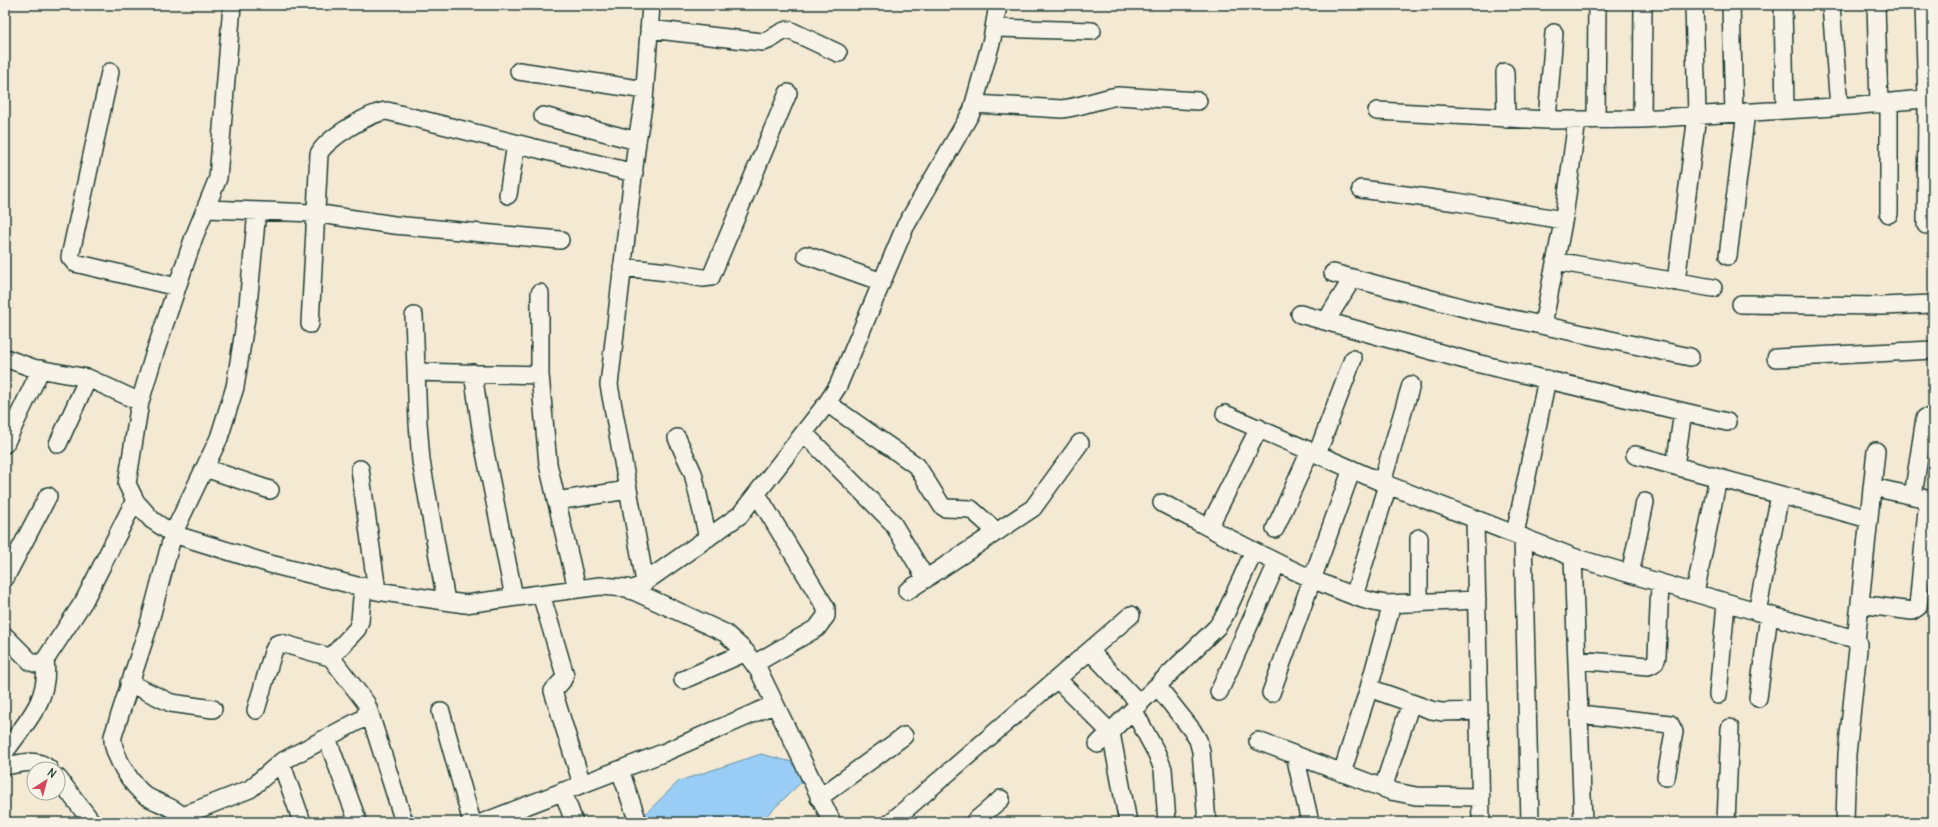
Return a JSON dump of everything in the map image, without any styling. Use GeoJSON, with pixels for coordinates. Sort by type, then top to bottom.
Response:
{"type":"FeatureCollection","features":[{"type":"Feature","properties":{"kind":"street"},"geometry":{"type":"LineString","coordinates":[[232,5],[218,178],[194,237],[140,402],[127,484],[136,500],[152,520],[173,534],[270,564],[370,589],[465,604],[600,586],[626,588],[638,586],[740,514],[827,403],[847,367],[905,227],[967,122],[974,104],[995,28],[998,5]]}},
{"type":"Feature","properties":{"kind":"street"},"geometry":{"type":"LineString","coordinates":[[638,586],[628,490],[609,385],[637,141],[645,90],[651,5]]}},
{"type":"Feature","properties":{"kind":"street"},"geometry":{"type":"LineString","coordinates":[[1596,119],[1597,5]]}},
{"type":"Feature","properties":{"kind":"street"},"geometry":{"type":"LineString","coordinates":[[1642,119],[1643,5]]}},
{"type":"Feature","properties":{"kind":"street"},"geometry":{"type":"LineString","coordinates":[[1676,282],[1697,115],[1694,5]]}},
{"type":"Feature","properties":{"kind":"street"},"geometry":{"type":"LineString","coordinates":[[1728,256],[1740,113],[1731,5]]}},
{"type":"Feature","properties":{"kind":"street"},"geometry":{"type":"LineString","coordinates":[[1783,5],[1785,110]]}},
{"type":"Feature","properties":{"kind":"street"},"geometry":{"type":"LineString","coordinates":[[1831,5],[1839,107]]}},
{"type":"Feature","properties":{"kind":"street"},"geometry":{"type":"LineString","coordinates":[[1876,5],[1884,103],[1889,214]]}},
{"type":"Feature","properties":{"kind":"street"},"geometry":{"type":"LineString","coordinates":[[1924,5],[1930,98],[1930,137],[1926,225]]}},
{"type":"Feature","properties":{"kind":"street"},"geometry":{"type":"LineString","coordinates":[[995,28],[1092,31]]}},
{"type":"Feature","properties":{"kind":"street"},"geometry":{"type":"LineString","coordinates":[[650,29],[762,42],[770,41],[787,30],[838,53]]}},
{"type":"Feature","properties":{"kind":"street"},"geometry":{"type":"LineString","coordinates":[[1547,120],[1554,34]]}},
{"type":"Feature","properties":{"kind":"street"},"geometry":{"type":"LineString","coordinates":[[518,71],[645,90]]}},
{"type":"Feature","properties":{"kind":"street"},"geometry":{"type":"LineString","coordinates":[[110,72],[70,257],[75,263],[177,287]]}},
{"type":"Feature","properties":{"kind":"street"},"geometry":{"type":"LineString","coordinates":[[1505,72],[1506,119]]}},
{"type":"Feature","properties":{"kind":"street"},"geometry":{"type":"LineString","coordinates":[[622,267],[668,272],[703,278],[711,277],[788,93]]}},
{"type":"Feature","properties":{"kind":"street"},"geometry":{"type":"LineString","coordinates":[[974,104],[1068,108],[1118,96],[1198,102]]}},
{"type":"Feature","properties":{"kind":"street"},"geometry":{"type":"LineString","coordinates":[[1377,111],[1506,119],[1642,119],[1839,107],[1930,98]]}},
{"type":"Feature","properties":{"kind":"street"},"geometry":{"type":"LineString","coordinates":[[310,324],[314,213],[319,154],[321,150],[341,134],[372,114],[387,111],[634,173]]}},
{"type":"Feature","properties":{"kind":"street"},"geometry":{"type":"LineString","coordinates":[[543,116],[637,141]]}},
{"type":"Feature","properties":{"kind":"street"},"geometry":{"type":"LineString","coordinates":[[1543,325],[1564,220],[1577,120]]}},
{"type":"Feature","properties":{"kind":"street"},"geometry":{"type":"LineString","coordinates":[[508,195],[516,144]]}},
{"type":"Feature","properties":{"kind":"street"},"geometry":{"type":"LineString","coordinates":[[1361,189],[1457,202],[1564,220]]}},
{"type":"Feature","properties":{"kind":"street"},"geometry":{"type":"LineString","coordinates":[[206,209],[314,213],[394,225],[560,240]]}},
{"type":"Feature","properties":{"kind":"street"},"geometry":{"type":"LineString","coordinates":[[257,211],[248,305],[235,387],[219,438],[173,534],[148,628],[129,682],[112,736],[112,741],[125,771],[142,792],[181,820],[250,789],[281,762],[364,718],[368,708]]}},
{"type":"Feature","properties":{"kind":"street"},"geometry":{"type":"LineString","coordinates":[[806,255],[882,282]]}},
{"type":"Feature","properties":{"kind":"street"},"geometry":{"type":"LineString","coordinates":[[1556,261],[1713,288]]}},
{"type":"Feature","properties":{"kind":"street"},"geometry":{"type":"LineString","coordinates":[[1333,273],[1476,311],[1690,357]]}},
{"type":"Feature","properties":{"kind":"street"},"geometry":{"type":"LineString","coordinates":[[1326,321],[1352,279]]}},
{"type":"Feature","properties":{"kind":"street"},"geometry":{"type":"LineString","coordinates":[[540,293],[540,375],[548,464],[577,589]]}},
{"type":"Feature","properties":{"kind":"street"},"geometry":{"type":"LineString","coordinates":[[1741,304],[1882,306],[1933,304]]}},
{"type":"Feature","properties":{"kind":"street"},"geometry":{"type":"LineString","coordinates":[[1300,314],[1476,363],[1727,422]]}},
{"type":"Feature","properties":{"kind":"street"},"geometry":{"type":"LineString","coordinates":[[414,316],[422,461],[446,601]]}},
{"type":"Feature","properties":{"kind":"street"},"geometry":{"type":"LineString","coordinates":[[1776,358],[1933,350]]}},
{"type":"Feature","properties":{"kind":"street"},"geometry":{"type":"LineString","coordinates":[[5,358],[41,369],[88,378],[140,402]]}},
{"type":"Feature","properties":{"kind":"street"},"geometry":{"type":"LineString","coordinates":[[1275,529],[1313,452],[1353,359]]}},
{"type":"Feature","properties":{"kind":"street"},"geometry":{"type":"LineString","coordinates":[[5,444],[41,369]]}},
{"type":"Feature","properties":{"kind":"street"},"geometry":{"type":"LineString","coordinates":[[416,372],[540,375]]}},
{"type":"Feature","properties":{"kind":"street"},"geometry":{"type":"LineString","coordinates":[[473,373],[483,442],[514,597]]}},
{"type":"Feature","properties":{"kind":"street"},"geometry":{"type":"LineString","coordinates":[[58,444],[88,378]]}},
{"type":"Feature","properties":{"kind":"street"},"geometry":{"type":"LineString","coordinates":[[1530,822],[1519,536],[1547,379]]}},
{"type":"Feature","properties":{"kind":"street"},"geometry":{"type":"LineString","coordinates":[[1354,596],[1411,385]]}},
{"type":"Feature","properties":{"kind":"street"},"geometry":{"type":"LineString","coordinates":[[827,403],[917,466],[942,506],[945,508],[971,509],[997,532]]}},
{"type":"Feature","properties":{"kind":"street"},"geometry":{"type":"LineString","coordinates":[[1675,466],[1683,412]]}},
{"type":"Feature","properties":{"kind":"street"},"geometry":{"type":"LineString","coordinates":[[1226,414],[1385,483],[1573,557],[1763,614],[1850,637],[1856,641]]}},
{"type":"Feature","properties":{"kind":"street"},"geometry":{"type":"LineString","coordinates":[[1860,604],[1912,611],[1918,608],[1925,498],[1925,418]]}},
{"type":"Feature","properties":{"kind":"street"},"geometry":{"type":"LineString","coordinates":[[1209,527],[1259,428]]}},
{"type":"Feature","properties":{"kind":"street"},"geometry":{"type":"LineString","coordinates":[[804,433],[892,522],[926,579]]}},
{"type":"Feature","properties":{"kind":"street"},"geometry":{"type":"LineString","coordinates":[[677,438],[693,473],[708,538]]}},
{"type":"Feature","properties":{"kind":"street"},"geometry":{"type":"LineString","coordinates":[[907,591],[1033,508],[1080,444]]}},
{"type":"Feature","properties":{"kind":"street"},"geometry":{"type":"LineString","coordinates":[[1844,822],[1847,754],[1858,649],[1856,641],[1876,451]]}},
{"type":"Feature","properties":{"kind":"street"},"geometry":{"type":"LineString","coordinates":[[1635,455],[1869,519]]}},
{"type":"Feature","properties":{"kind":"street"},"geometry":{"type":"LineString","coordinates":[[205,468],[270,490]]}},
{"type":"Feature","properties":{"kind":"street"},"geometry":{"type":"LineString","coordinates":[[333,658],[336,650],[357,629],[370,589],[360,469]]}},
{"type":"Feature","properties":{"kind":"street"},"geometry":{"type":"LineString","coordinates":[[1271,693],[1352,469]]}},
{"type":"Feature","properties":{"kind":"street"},"geometry":{"type":"LineString","coordinates":[[1695,593],[1718,478]]}},
{"type":"Feature","properties":{"kind":"street"},"geometry":{"type":"LineString","coordinates":[[1872,487],[1925,498]]}},
{"type":"Feature","properties":{"kind":"street"},"geometry":{"type":"LineString","coordinates":[[556,501],[628,490]]}},
{"type":"Feature","properties":{"kind":"street"},"geometry":{"type":"LineString","coordinates":[[683,680],[750,658],[818,628],[826,616],[826,608],[757,494]]}},
{"type":"Feature","properties":{"kind":"street"},"geometry":{"type":"LineString","coordinates":[[1758,698],[1763,614],[1780,495]]}},
{"type":"Feature","properties":{"kind":"street"},"geometry":{"type":"LineString","coordinates":[[5,578],[48,496]]}},
{"type":"Feature","properties":{"kind":"street"},"geometry":{"type":"LineString","coordinates":[[5,636],[31,662],[37,664],[45,660],[84,601],[136,500]]}},
{"type":"Feature","properties":{"kind":"street"},"geometry":{"type":"LineString","coordinates":[[1630,574],[1645,502]]}},
{"type":"Feature","properties":{"kind":"street"},"geometry":{"type":"LineString","coordinates":[[1162,503],[1277,563],[1312,579],[1375,603],[1392,604],[1477,600]]}},
{"type":"Feature","properties":{"kind":"street"},"geometry":{"type":"LineString","coordinates":[[1476,519],[1481,822]]}},
{"type":"Feature","properties":{"kind":"street"},"geometry":{"type":"LineString","coordinates":[[1419,538],[1419,602]]}},
{"type":"Feature","properties":{"kind":"street"},"geometry":{"type":"LineString","coordinates":[[1098,744],[1137,708],[1217,627],[1224,616],[1254,551]]}},
{"type":"Feature","properties":{"kind":"street"},"geometry":{"type":"LineString","coordinates":[[1573,557],[1583,822]]}},
{"type":"Feature","properties":{"kind":"street"},"geometry":{"type":"LineString","coordinates":[[1219,692],[1277,563]]}},
{"type":"Feature","properties":{"kind":"street"},"geometry":{"type":"LineString","coordinates":[[1577,660],[1648,666],[1653,665],[1657,661],[1660,583]]}},
{"type":"Feature","properties":{"kind":"street"},"geometry":{"type":"LineString","coordinates":[[638,586],[725,633],[750,658],[775,704],[819,798],[832,822]]}},
{"type":"Feature","properties":{"kind":"street"},"geometry":{"type":"LineString","coordinates":[[541,594],[565,675],[553,691],[582,784]]}},
{"type":"Feature","properties":{"kind":"street"},"geometry":{"type":"LineString","coordinates":[[1718,695],[1726,603]]}},
{"type":"Feature","properties":{"kind":"street"},"geometry":{"type":"LineString","coordinates":[[1342,773],[1369,688],[1392,604]]}},
{"type":"Feature","properties":{"kind":"street"},"geometry":{"type":"LineString","coordinates":[[891,822],[1131,615]]}},
{"type":"Feature","properties":{"kind":"street"},"geometry":{"type":"LineString","coordinates":[[256,710],[273,652],[277,644],[281,643],[333,658],[368,708],[404,822]]}},
{"type":"Feature","properties":{"kind":"street"},"geometry":{"type":"LineString","coordinates":[[1090,651],[1137,708],[1163,769],[1167,822]]}},
{"type":"Feature","properties":{"kind":"street"},"geometry":{"type":"LineString","coordinates":[[5,752],[37,707],[44,693],[47,676],[45,660]]}},
{"type":"Feature","properties":{"kind":"street"},"geometry":{"type":"LineString","coordinates":[[1057,679],[1111,733],[1128,822]]}},
{"type":"Feature","properties":{"kind":"street"},"geometry":{"type":"LineString","coordinates":[[129,682],[171,703],[213,709]]}},
{"type":"Feature","properties":{"kind":"street"},"geometry":{"type":"LineString","coordinates":[[1158,687],[1198,740],[1201,751],[1207,822]]}},
{"type":"Feature","properties":{"kind":"street"},"geometry":{"type":"LineString","coordinates":[[1369,688],[1442,712],[1479,711]]}},
{"type":"Feature","properties":{"kind":"street"},"geometry":{"type":"LineString","coordinates":[[1383,788],[1411,703]]}},
{"type":"Feature","properties":{"kind":"street"},"geometry":{"type":"LineString","coordinates":[[484,822],[520,816],[563,791],[663,753],[775,704]]}},
{"type":"Feature","properties":{"kind":"street"},"geometry":{"type":"LineString","coordinates":[[441,712],[472,822]]}},
{"type":"Feature","properties":{"kind":"street"},"geometry":{"type":"LineString","coordinates":[[1579,714],[1670,724],[1674,732],[1666,777]]}},
{"type":"Feature","properties":{"kind":"street"},"geometry":{"type":"LineString","coordinates":[[1726,822],[1730,728]]}},
{"type":"Feature","properties":{"kind":"street"},"geometry":{"type":"LineString","coordinates":[[819,798],[904,736]]}},
{"type":"Feature","properties":{"kind":"street"},"geometry":{"type":"LineString","coordinates":[[326,738],[358,822]]}},
{"type":"Feature","properties":{"kind":"street"},"geometry":{"type":"LineString","coordinates":[[1258,742],[1383,788],[1416,796],[1481,797]]}},
{"type":"Feature","properties":{"kind":"street"},"geometry":{"type":"LineString","coordinates":[[1295,755],[1310,822]]}},
{"type":"Feature","properties":{"kind":"street"},"geometry":{"type":"LineString","coordinates":[[281,762],[302,822]]}},
{"type":"Feature","properties":{"kind":"street"},"geometry":{"type":"LineString","coordinates":[[5,766],[26,763]]}},
{"type":"Feature","properties":{"kind":"street"},"geometry":{"type":"LineString","coordinates":[[620,770],[638,822]]}},
{"type":"Feature","properties":{"kind":"street"},"geometry":{"type":"LineString","coordinates":[[66,788],[92,822]]}},
{"type":"Feature","properties":{"kind":"street"},"geometry":{"type":"LineString","coordinates":[[563,791],[574,822]]}},
{"type":"Feature","properties":{"kind":"street"},"geometry":{"type":"LineString","coordinates":[[983,819],[1001,798]]}},
{"type":"Feature","properties":{"kind":"water"},"geometry":{"type":"Polygon","coordinates":[[[761,754],[816,768],[760,822],[637,822],[679,781],[761,754]]]}},
{"type":"Feature","properties":{"kind":"water"},"geometry":{"type":"Polygon","coordinates":[[[410,811],[420,822],[385,822],[410,811]]]}}]}
